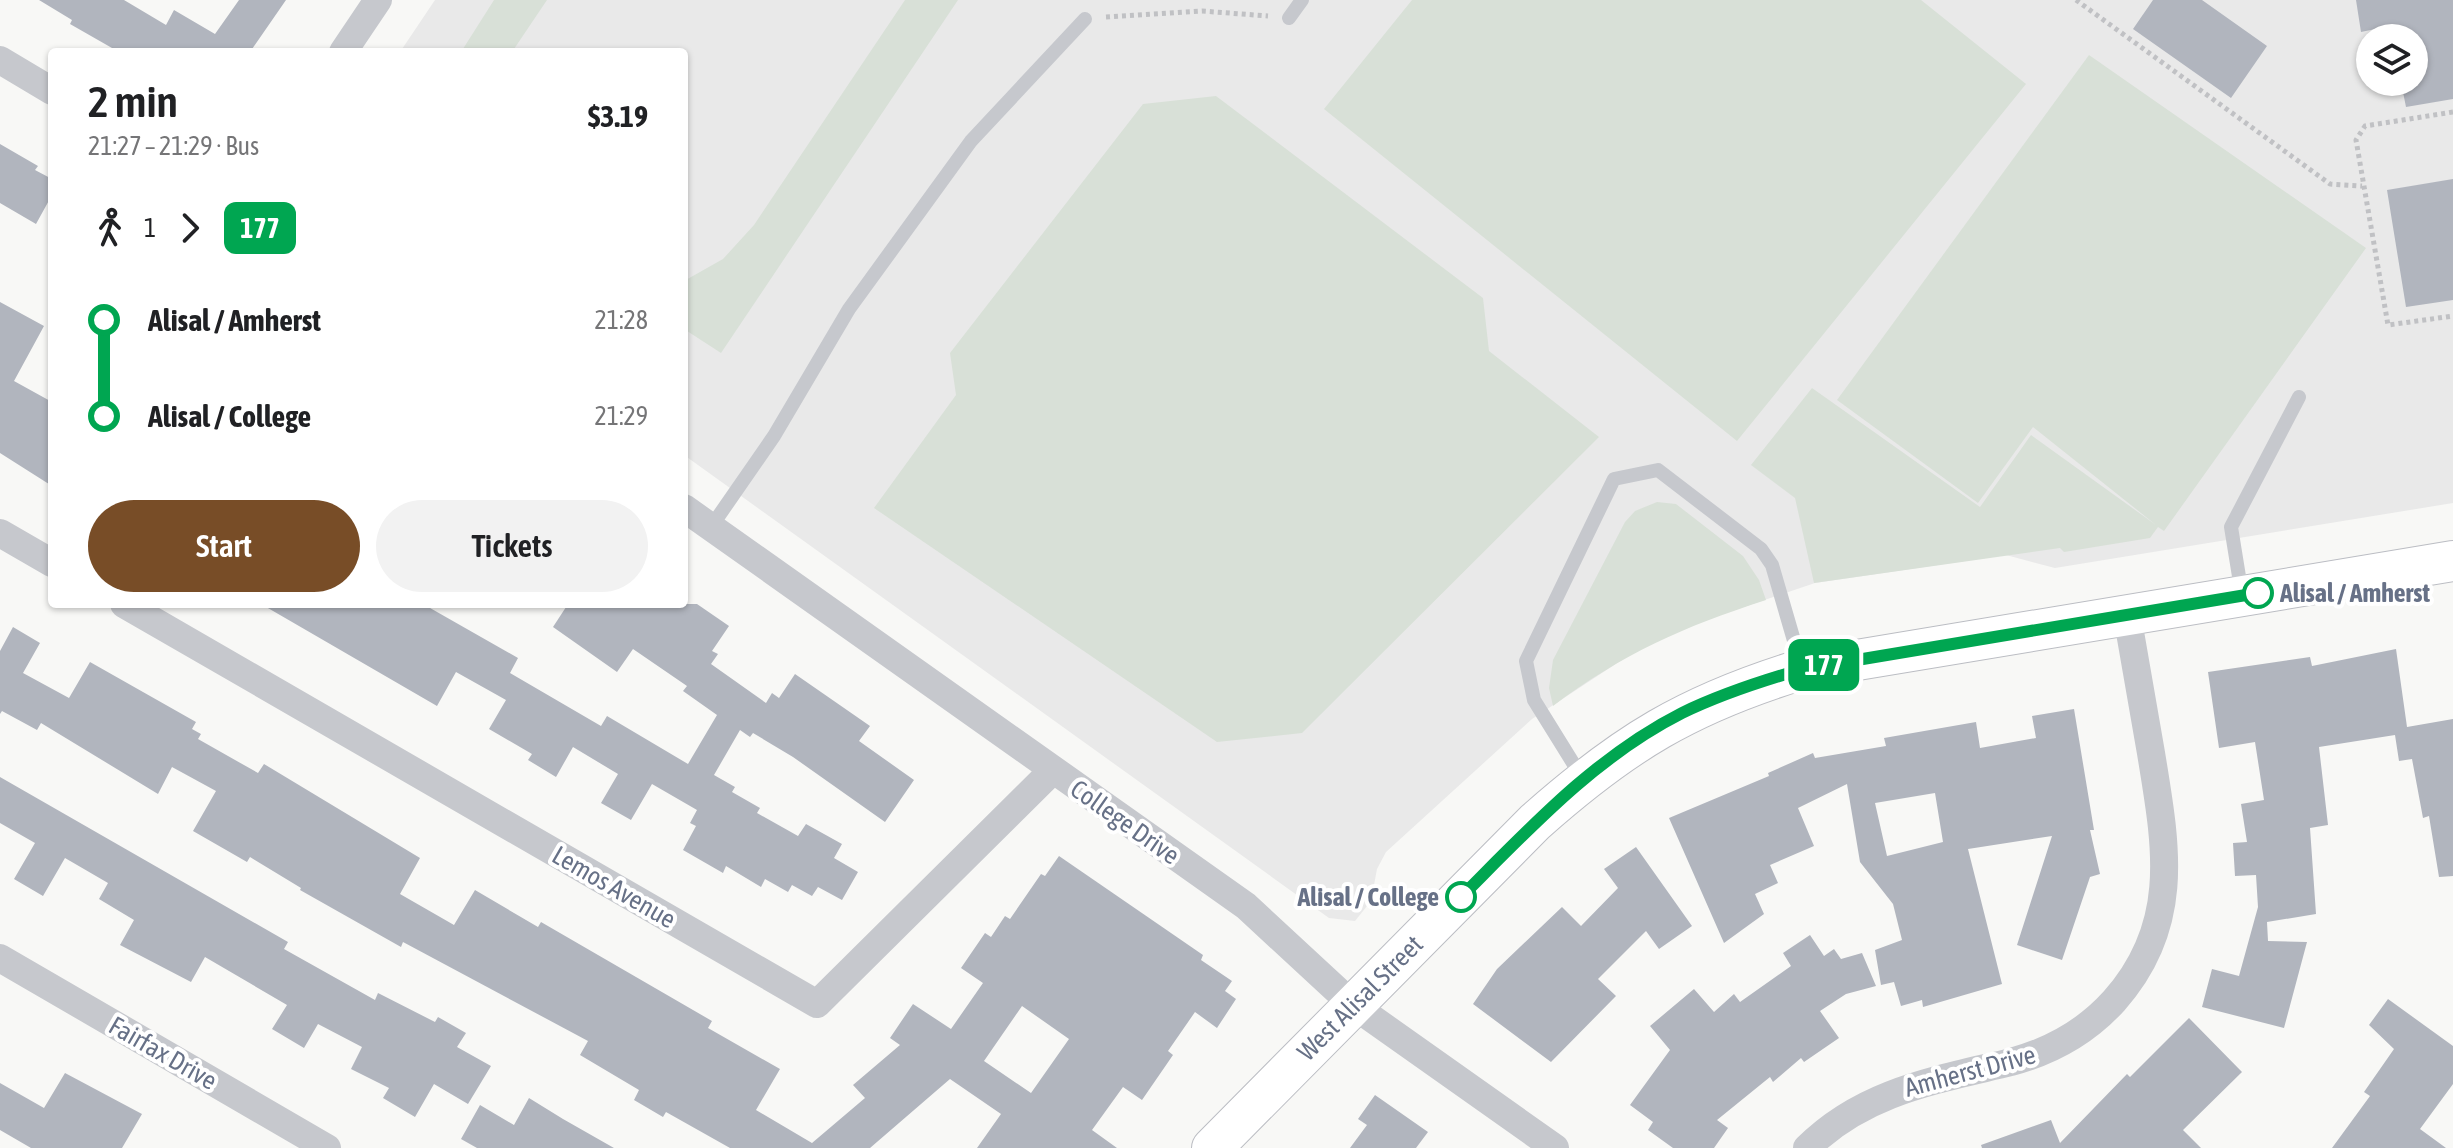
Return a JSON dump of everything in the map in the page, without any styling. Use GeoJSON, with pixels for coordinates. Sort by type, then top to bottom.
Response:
{"type":"FeatureCollection","features":[{"type":"Feature","properties":{"kind":"main road","name":"West Alisal Street"},"geometry":{"type":"LineString","coordinates":[[1212,1148],[1583,779],[1680,714],[1737,689],[1803,669],[2453,561]]}},
{"type":"Feature","properties":{"kind":"street"},"geometry":{"type":"LineString","coordinates":[[346,48],[378,0]]}},
{"type":"Feature","properties":{"kind":"street"},"geometry":{"type":"LineString","coordinates":[[0,60],[48,89]]}},
{"type":"Feature","properties":{"kind":"street","name":"College Drive"},"geometry":{"type":"LineString","coordinates":[[688,511],[1246,906],[1353,1005],[1555,1148]]}},
{"type":"Feature","properties":{"kind":"street"},"geometry":{"type":"LineString","coordinates":[[0,533],[48,561]]}},
{"type":"Feature","properties":{"kind":"street","name":"Lemos Avenue"},"geometry":{"type":"LineString","coordinates":[[131,608],[817,1004],[1052,771]]}},
{"type":"Feature","properties":{"kind":"street","name":"Amherst Drive"},"geometry":{"type":"LineString","coordinates":[[1807,1148],[1845,1117],[1890,1094],[1947,1075],[2031,1057],[2063,1043],[2106,1010],[2141,966],[2162,911],[2166,859],[2127,615]]}},
{"type":"Feature","properties":{"kind":"street","name":"Fairfax Drive"},"geometry":{"type":"LineString","coordinates":[[0,958],[327,1148]]}},
{"type":"Feature","properties":{"kind":"lane"},"geometry":{"type":"LineString","coordinates":[[1289,18],[1302,0]]}},
{"type":"Feature","properties":{"kind":"lane"},"geometry":{"type":"LineString","coordinates":[[711,527],[774,436],[849,309],[971,141],[1085,19]]}},
{"type":"Feature","properties":{"kind":"lane"},"geometry":{"type":"LineString","coordinates":[[2242,596],[2231,527],[2299,397]]}},
{"type":"Feature","properties":{"kind":"lane"},"geometry":{"type":"LineString","coordinates":[[1583,779],[1534,700],[1526,661],[1614,479],[1658,470],[1761,549],[1772,565],[1803,669]]}},
{"type":"Feature","properties":{"kind":"path"},"geometry":{"type":"LineString","coordinates":[[2076,0],[2330,184],[2362,186]]}},
{"type":"Feature","properties":{"kind":"path"},"geometry":{"type":"LineString","coordinates":[[1085,19],[1202,11],[1289,18]]}},
{"type":"Feature","properties":{"kind":"path"},"geometry":{"type":"LineString","coordinates":[[2453,112],[2365,126],[2356,140],[2388,325],[2453,316]]}},
{"type":"Feature","properties":{"kind":"shaded area"},"geometry":{"type":"Polygon","coordinates":[[[435,0],[2453,0],[2453,503],[2055,568],[2006,555],[1815,583],[1705,620],[1643,646],[1532,719],[1386,852],[1377,869],[1371,901],[1355,921],[1329,918],[688,458],[688,48],[403,48],[435,0]]]}},
{"type":"Feature","properties":{"kind":"shaded area"},"geometry":{"type":"Polygon","coordinates":[[[494,0],[547,0],[515,48],[464,48],[494,0]]]}},
{"type":"Feature","properties":{"kind":"shaded area"},"geometry":{"type":"Polygon","coordinates":[[[905,0],[958,0],[721,353],[688,332],[688,279],[723,259],[754,225],[905,0]]]}},
{"type":"Feature","properties":{"kind":"shaded area"},"geometry":{"type":"Polygon","coordinates":[[[1412,0],[1921,0],[2026,84],[1737,441],[1324,109],[1412,0]]]}},
{"type":"Feature","properties":{"kind":"shaded area"},"geometry":{"type":"Polygon","coordinates":[[[2089,55],[2366,248],[2164,531],[2158,527],[2150,538],[2064,552],[2060,548],[1814,583],[1795,498],[1751,465],[1812,388],[1980,507],[2031,435],[2156,525],[2033,427],[1978,503],[1837,400],[2089,55]]]}},
{"type":"Feature","properties":{"kind":"shaded area"},"geometry":{"type":"Polygon","coordinates":[[[1216,96],[1483,298],[1489,351],[1599,437],[1302,733],[1217,742],[874,508],[956,395],[950,353],[1143,104],[1216,96]]]}},
{"type":"Feature","properties":{"kind":"shaded area"},"geometry":{"type":"Polygon","coordinates":[[[1657,502],[1676,504],[1743,556],[1759,580],[1766,600],[1655,643],[1579,687],[1553,706],[1549,688],[1553,660],[1625,522],[1635,511],[1657,502]]]}},
{"type":"Feature","properties":{"kind":"building"},"geometry":{"type":"Polygon","coordinates":[[[39,0],[124,0],[166,25],[174,10],[215,34],[239,0],[286,0],[253,48],[112,48],[70,24],[72,20],[39,0]]]}},
{"type":"Feature","properties":{"kind":"building"},"geometry":{"type":"Polygon","coordinates":[[[2153,0],[2202,0],[2267,46],[2231,98],[2133,29],[2153,0]]]}},
{"type":"Feature","properties":{"kind":"building"},"geometry":{"type":"Polygon","coordinates":[[[2356,0],[2453,0],[2453,99],[2406,107],[2404,96],[2428,96],[2428,24],[2360,24],[2356,0]]]}},
{"type":"Feature","properties":{"kind":"building"},"geometry":{"type":"Polygon","coordinates":[[[0,144],[38,166],[35,170],[48,177],[48,202],[36,224],[0,203],[0,144]]]}},
{"type":"Feature","properties":{"kind":"building"},"geometry":{"type":"Polygon","coordinates":[[[2453,179],[2453,300],[2406,307],[2387,190],[2453,179]]]}},
{"type":"Feature","properties":{"kind":"building"},"geometry":{"type":"Polygon","coordinates":[[[0,302],[44,326],[14,381],[48,400],[48,483],[0,453],[0,302]]]}},
{"type":"Feature","properties":{"kind":"building"},"geometry":{"type":"Polygon","coordinates":[[[688,604],[697,604],[729,626],[712,651],[718,654],[711,664],[766,703],[772,693],[779,698],[795,674],[870,726],[859,741],[914,780],[885,822],[793,757],[753,733],[750,737],[740,730],[714,775],[735,787],[732,792],[760,808],[757,813],[798,836],[806,824],[842,844],[834,858],[858,872],[842,900],[818,887],[812,896],[792,885],[788,892],[765,879],[761,887],[726,866],[723,873],[683,850],[696,826],[690,823],[697,810],[652,784],[631,820],[601,803],[618,774],[573,747],[556,777],[528,760],[532,754],[489,729],[506,700],[456,672],[437,706],[268,608],[430,608],[518,658],[510,673],[601,726],[607,716],[688,764],[717,715],[683,691],[687,686],[633,649],[617,672],[553,627],[565,608],[688,608],[688,604]]]}},
{"type":"Feature","properties":{"kind":"building"},"geometry":{"type":"Polygon","coordinates":[[[13,627],[40,643],[23,673],[69,698],[90,662],[196,722],[192,729],[201,734],[198,739],[258,773],[264,764],[420,858],[400,894],[454,925],[475,890],[538,927],[541,922],[712,1021],[708,1028],[780,1069],[756,1110],[812,1143],[865,1098],[853,1085],[900,1045],[890,1038],[913,1004],[951,1029],[983,983],[961,968],[985,933],[991,937],[1005,916],[1010,919],[1041,874],[1045,876],[1059,856],[1203,955],[1201,960],[1232,981],[1225,991],[1236,999],[1217,1028],[1195,1012],[1168,1051],[1173,1055],[1142,1100],[1123,1087],[1092,1130],[1117,1148],[977,1148],[1001,1114],[950,1079],[870,1148],[730,1148],[666,1112],[663,1117],[634,1100],[639,1090],[580,1055],[588,1041],[403,942],[401,947],[300,890],[250,857],[247,862],[193,831],[216,791],[172,767],[158,794],[41,723],[37,730],[2,711],[0,714],[0,651],[13,627]],[[1022,1006],[984,1061],[1031,1093],[1069,1039],[1022,1006]]]}},
{"type":"Feature","properties":{"kind":"building"},"geometry":{"type":"Polygon","coordinates":[[[2396,649],[2407,727],[2453,719],[2453,876],[2439,877],[2429,816],[2423,818],[2412,759],[2399,761],[2395,735],[2319,747],[2328,825],[2310,828],[2316,914],[2267,922],[2268,941],[2307,942],[2284,1028],[2202,1007],[2212,969],[2239,976],[2258,907],[2256,875],[2235,876],[2233,843],[2247,842],[2241,804],[2264,800],[2255,742],[2219,748],[2208,672],[2310,657],[2312,666],[2396,649]]]}},
{"type":"Feature","properties":{"kind":"building"},"geometry":{"type":"Polygon","coordinates":[[[2074,709],[2094,830],[2090,830],[2100,874],[2090,877],[2062,960],[2017,945],[2052,836],[1968,849],[2002,984],[1923,1007],[1922,1000],[1901,1006],[1894,982],[1881,985],[1875,950],[1902,940],[1893,904],[1860,862],[1847,784],[1798,808],[1814,846],[1770,865],[1778,883],[1755,894],[1764,914],[1724,943],[1669,818],[1769,776],[1768,773],[1813,753],[1815,758],[1886,746],[1884,738],[1976,722],[1980,748],[2036,738],[2032,716],[2074,709]],[[1935,793],[1875,803],[1887,856],[1943,842],[1935,793]]]}},
{"type":"Feature","properties":{"kind":"building"},"geometry":{"type":"Polygon","coordinates":[[[0,777],[288,942],[284,949],[375,1000],[378,993],[435,1022],[438,1017],[466,1033],[457,1047],[491,1066],[468,1104],[434,1084],[415,1117],[383,1098],[389,1088],[351,1069],[362,1047],[318,1024],[304,1048],[272,1029],[287,1005],[205,957],[191,982],[120,945],[134,920],[99,899],[108,883],[65,858],[43,896],[14,879],[35,843],[0,823],[0,777]]]}},
{"type":"Feature","properties":{"kind":"building"},"geometry":{"type":"Polygon","coordinates":[[[1636,847],[1692,926],[1659,949],[1646,931],[1598,979],[1616,996],[1551,1062],[1473,1004],[1497,969],[1562,907],[1581,926],[1618,888],[1604,869],[1636,847]]]}},
{"type":"Feature","properties":{"kind":"building"},"geometry":{"type":"Polygon","coordinates":[[[1810,935],[1824,956],[1834,949],[1841,959],[1862,953],[1876,986],[1846,994],[1820,1011],[1839,1038],[1804,1062],[1801,1058],[1773,1082],[1770,1077],[1717,1120],[1728,1128],[1714,1148],[1673,1148],[1648,1130],[1653,1122],[1630,1105],[1670,1050],[1650,1026],[1694,989],[1714,1012],[1734,994],[1740,1002],[1791,966],[1783,953],[1810,935]]]}},
{"type":"Feature","properties":{"kind":"building"},"geometry":{"type":"Polygon","coordinates":[[[2388,999],[2453,1046],[2453,1084],[2420,1129],[2446,1148],[2332,1148],[2370,1096],[2364,1092],[2394,1049],[2369,1025],[2388,999]]]}},
{"type":"Feature","properties":{"kind":"building"},"geometry":{"type":"Polygon","coordinates":[[[2189,1018],[2242,1072],[2183,1130],[2201,1148],[1982,1148],[1981,1145],[2051,1120],[2060,1143],[2127,1074],[2130,1077],[2189,1018]]]}},
{"type":"Feature","properties":{"kind":"building"},"geometry":{"type":"Polygon","coordinates":[[[65,1073],[142,1114],[122,1148],[31,1148],[0,1130],[0,1083],[44,1108],[65,1073]]]}},
{"type":"Feature","properties":{"kind":"building"},"geometry":{"type":"Polygon","coordinates":[[[1375,1095],[1428,1132],[1416,1148],[1350,1148],[1367,1125],[1358,1119],[1375,1095]]]}},
{"type":"Feature","properties":{"kind":"building"},"geometry":{"type":"Polygon","coordinates":[[[529,1098],[614,1148],[477,1148],[461,1139],[480,1105],[514,1125],[529,1098]]]}},
{"type":"Feature","properties":{"kind":"bus line","name":"177"},"geometry":{"type":"LineString","coordinates":[[1461,897],[1535,822],[1583,779],[1680,714],[1737,689],[1803,669],[1900,651],[2258,593]]}},
{"type":"Feature","properties":{"kind":"place","name":"Alisal / Amherst"},"geometry":{"type":"Point","coordinates":[2258,593]}},
{"type":"Feature","properties":{"kind":"place","name":"Alisal / College"},"geometry":{"type":"Point","coordinates":[1461,897]}}]}
